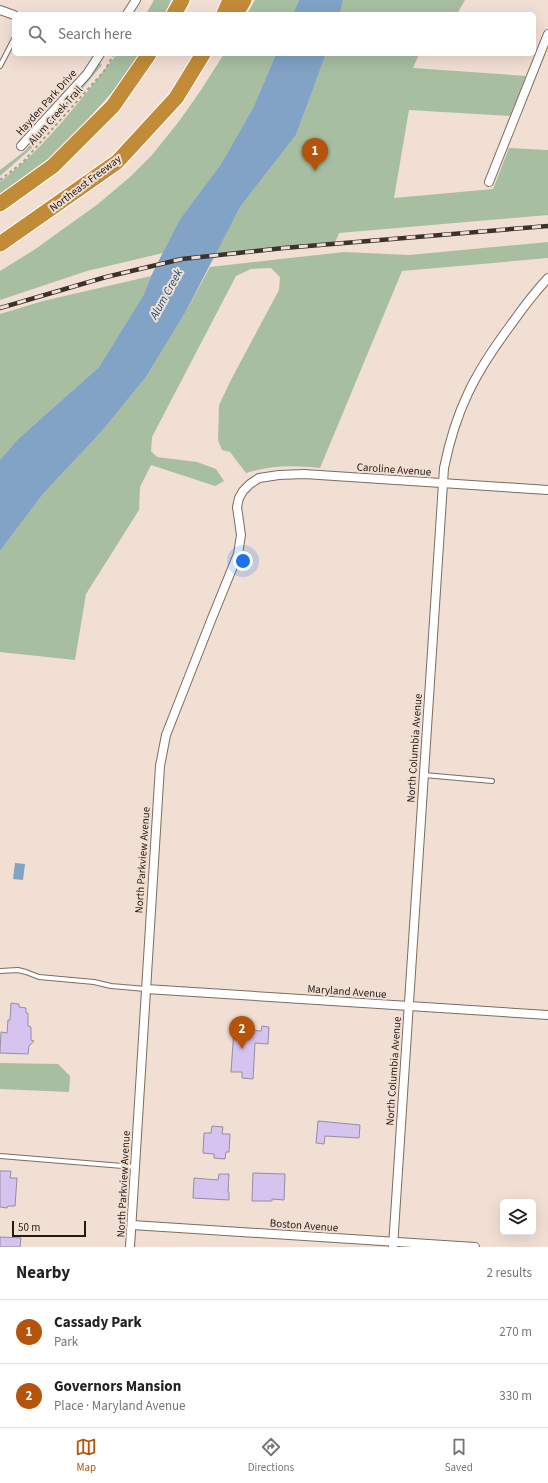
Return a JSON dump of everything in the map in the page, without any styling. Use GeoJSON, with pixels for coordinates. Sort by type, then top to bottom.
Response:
{"type":"FeatureCollection","features":[{"type":"Feature","properties":{"kind":"highway"},"geometry":{"type":"LineString","coordinates":[[225,12],[230,0]]}},
{"type":"Feature","properties":{"kind":"highway"},"geometry":{"type":"LineString","coordinates":[[237,12],[244,0]]}},
{"type":"Feature","properties":{"kind":"highway"},"geometry":{"type":"LineString","coordinates":[[0,204],[53,166],[113,106],[148,56]]}},
{"type":"Feature","properties":{"kind":"highway","name":"Northeast Freeway"},"geometry":{"type":"LineString","coordinates":[[0,244],[117,162],[176,98],[202,56]]}},
{"type":"Feature","properties":{"kind":"highway"},"geometry":{"type":"LineString","coordinates":[[184,84],[206,56]]}},
{"type":"Feature","properties":{"kind":"street"},"geometry":{"type":"LineString","coordinates":[[128,12],[136,0]]}},
{"type":"Feature","properties":{"kind":"street"},"geometry":{"type":"LineString","coordinates":[[0,10],[12,14]]}},
{"type":"Feature","properties":{"kind":"street"},"geometry":{"type":"LineString","coordinates":[[489,182],[548,34]]}},
{"type":"Feature","properties":{"kind":"street","name":"Hayden Park Drive"},"geometry":{"type":"LineString","coordinates":[[21,146],[87,74],[99,56]]}},
{"type":"Feature","properties":{"kind":"street","name":"North Columbia Avenue"},"geometry":{"type":"LineString","coordinates":[[393,1244],[444,468],[456,418],[469,389],[487,357],[530,299],[548,279]]}},
{"type":"Feature","properties":{"kind":"street","name":"Caroline Avenue"},"geometry":{"type":"LineString","coordinates":[[243,491],[259,478],[279,475],[304,474],[548,490]]}},
{"type":"Feature","properties":{"kind":"street","name":"North Parkview Avenue"},"geometry":{"type":"LineString","coordinates":[[130,1247],[159,779],[163,747],[193,665],[238,554],[241,529],[237,507],[239,498],[243,491]]}},
{"type":"Feature","properties":{"kind":"street","name":"Maryland Avenue"},"geometry":{"type":"LineString","coordinates":[[146,989],[548,1015]]}},
{"type":"Feature","properties":{"kind":"street","name":"Boston Avenue"},"geometry":{"type":"LineString","coordinates":[[132,1225],[393,1244],[475,1247]]}},
{"type":"Feature","properties":{"kind":"lane"},"geometry":{"type":"LineString","coordinates":[[0,66],[12,44]]}},
{"type":"Feature","properties":{"kind":"lane"},"geometry":{"type":"LineString","coordinates":[[424,775],[492,781]]}},
{"type":"Feature","properties":{"kind":"lane"},"geometry":{"type":"LineString","coordinates":[[0,971],[18,970],[39,977],[146,989]]}},
{"type":"Feature","properties":{"kind":"lane"},"geometry":{"type":"LineString","coordinates":[[0,1156],[135,1167]]}},
{"type":"Feature","properties":{"kind":"path","name":"Alum Creek Trail"},"geometry":{"type":"LineString","coordinates":[[0,180],[22,163],[105,70],[113,56]]}},
{"type":"Feature","properties":{"kind":"green space"},"geometry":{"type":"Polygon","coordinates":[[[154,0],[171,0],[166,12],[147,12],[154,0]]]}},
{"type":"Feature","properties":{"kind":"green space"},"geometry":{"type":"Polygon","coordinates":[[[255,0],[299,0],[294,12],[248,12],[255,0]]]}},
{"type":"Feature","properties":{"kind":"green space"},"geometry":{"type":"Polygon","coordinates":[[[343,0],[465,0],[458,12],[340,12],[343,0]]]}},
{"type":"Feature","properties":{"kind":"green space"},"geometry":{"type":"Polygon","coordinates":[[[115,56],[140,56],[123,80],[75,134],[46,162],[0,200],[0,182],[48,138],[77,105],[115,56]]]}},
{"type":"Feature","properties":{"kind":"green space"},"geometry":{"type":"Polygon","coordinates":[[[223,56],[275,56],[253,108],[221,164],[180,219],[163,253],[87,271],[0,300],[0,271],[34,250],[98,204],[130,177],[152,155],[180,120],[223,56]]]}},
{"type":"Feature","properties":{"kind":"green space"},"geometry":{"type":"Polygon","coordinates":[[[325,56],[418,56],[413,68],[526,76],[510,116],[409,110],[394,198],[493,189],[509,148],[548,150],[548,215],[339,233],[334,245],[214,255],[240,207],[296,135],[325,56]]]}},
{"type":"Feature","properties":{"kind":"green space"},"geometry":{"type":"Polygon","coordinates":[[[98,62],[102,65],[33,147],[0,176],[0,170],[26,150],[98,62]]]}},
{"type":"Feature","properties":{"kind":"green space"},"geometry":{"type":"Polygon","coordinates":[[[548,242],[548,258],[402,271],[320,468],[283,466],[264,468],[246,473],[230,452],[222,450],[218,440],[219,405],[279,290],[280,277],[271,268],[251,269],[236,276],[152,437],[151,451],[157,457],[197,462],[216,469],[224,481],[215,486],[151,465],[140,487],[139,510],[86,594],[75,660],[0,652],[0,551],[43,494],[102,431],[146,377],[185,313],[210,267],[344,252],[409,255],[548,242]]]}},
{"type":"Feature","properties":{"kind":"green space"},"geometry":{"type":"Polygon","coordinates":[[[151,276],[144,294],[99,367],[18,439],[0,460],[0,314],[43,301],[151,276]]]}},
{"type":"Feature","properties":{"kind":"green space"},"geometry":{"type":"Polygon","coordinates":[[[0,1063],[58,1064],[70,1076],[69,1092],[0,1089],[0,1063]]]}},
{"type":"Feature","properties":{"kind":"water"},"geometry":{"type":"Polygon","coordinates":[[[299,0],[343,0],[340,12],[294,12],[299,0]]]}},
{"type":"Feature","properties":{"kind":"water","name":"Alum Creek"},"geometry":{"type":"Polygon","coordinates":[[[275,56],[325,56],[296,135],[240,207],[185,313],[146,377],[102,431],[43,494],[0,551],[0,460],[18,439],[99,367],[144,294],[151,276],[180,219],[221,164],[253,108],[275,56]]]}},
{"type":"Feature","properties":{"kind":"water"},"geometry":{"type":"Polygon","coordinates":[[[15,863],[25,864],[23,880],[13,879],[15,863]]]}},
{"type":"Feature","properties":{"kind":"building"},"geometry":{"type":"Polygon","coordinates":[[[11,1003],[19,1004],[19,1007],[26,1008],[26,1013],[28,1013],[28,1026],[31,1027],[31,1040],[34,1041],[29,1046],[28,1054],[0,1053],[1,1032],[7,1033],[8,1020],[10,1020],[11,1003]]]}},
{"type":"Feature","properties":{"kind":"building"},"geometry":{"type":"Polygon","coordinates":[[[262,1026],[269,1027],[268,1044],[255,1043],[253,1079],[242,1078],[242,1072],[231,1072],[234,1029],[261,1031],[262,1026]]]}},
{"type":"Feature","properties":{"kind":"building"},"geometry":{"type":"Polygon","coordinates":[[[318,1121],[360,1125],[359,1138],[325,1136],[324,1144],[316,1143],[318,1121]]]}},
{"type":"Feature","properties":{"kind":"building"},"geometry":{"type":"Polygon","coordinates":[[[212,1126],[223,1127],[222,1134],[230,1134],[229,1152],[226,1152],[225,1159],[214,1158],[214,1154],[203,1153],[204,1133],[211,1133],[212,1126]]]}},
{"type":"Feature","properties":{"kind":"building"},"geometry":{"type":"Polygon","coordinates":[[[0,1171],[11,1171],[10,1178],[17,1178],[15,1206],[8,1206],[7,1208],[0,1207],[0,1171]]]}},
{"type":"Feature","properties":{"kind":"building"},"geometry":{"type":"Polygon","coordinates":[[[253,1173],[285,1174],[284,1200],[272,1199],[272,1201],[252,1201],[253,1173]]]}},
{"type":"Feature","properties":{"kind":"building"},"geometry":{"type":"Polygon","coordinates":[[[219,1174],[229,1174],[229,1200],[193,1198],[194,1178],[218,1180],[219,1174]]]}},
{"type":"Feature","properties":{"kind":"building"},"geometry":{"type":"Polygon","coordinates":[[[0,1237],[21,1238],[20,1247],[0,1247],[0,1237]]]}},
{"type":"Feature","properties":{"kind":"railway"},"geometry":{"type":"LineString","coordinates":[[0,308],[106,277],[182,259],[284,248],[548,226]]}},
{"type":"Feature","properties":{"kind":"place","name":"Cassady Park"},"geometry":{"type":"Point","coordinates":[315,171]}},
{"type":"Feature","properties":{"kind":"place","name":"Governors Mansion"},"geometry":{"type":"Point","coordinates":[242,1049]}}]}
